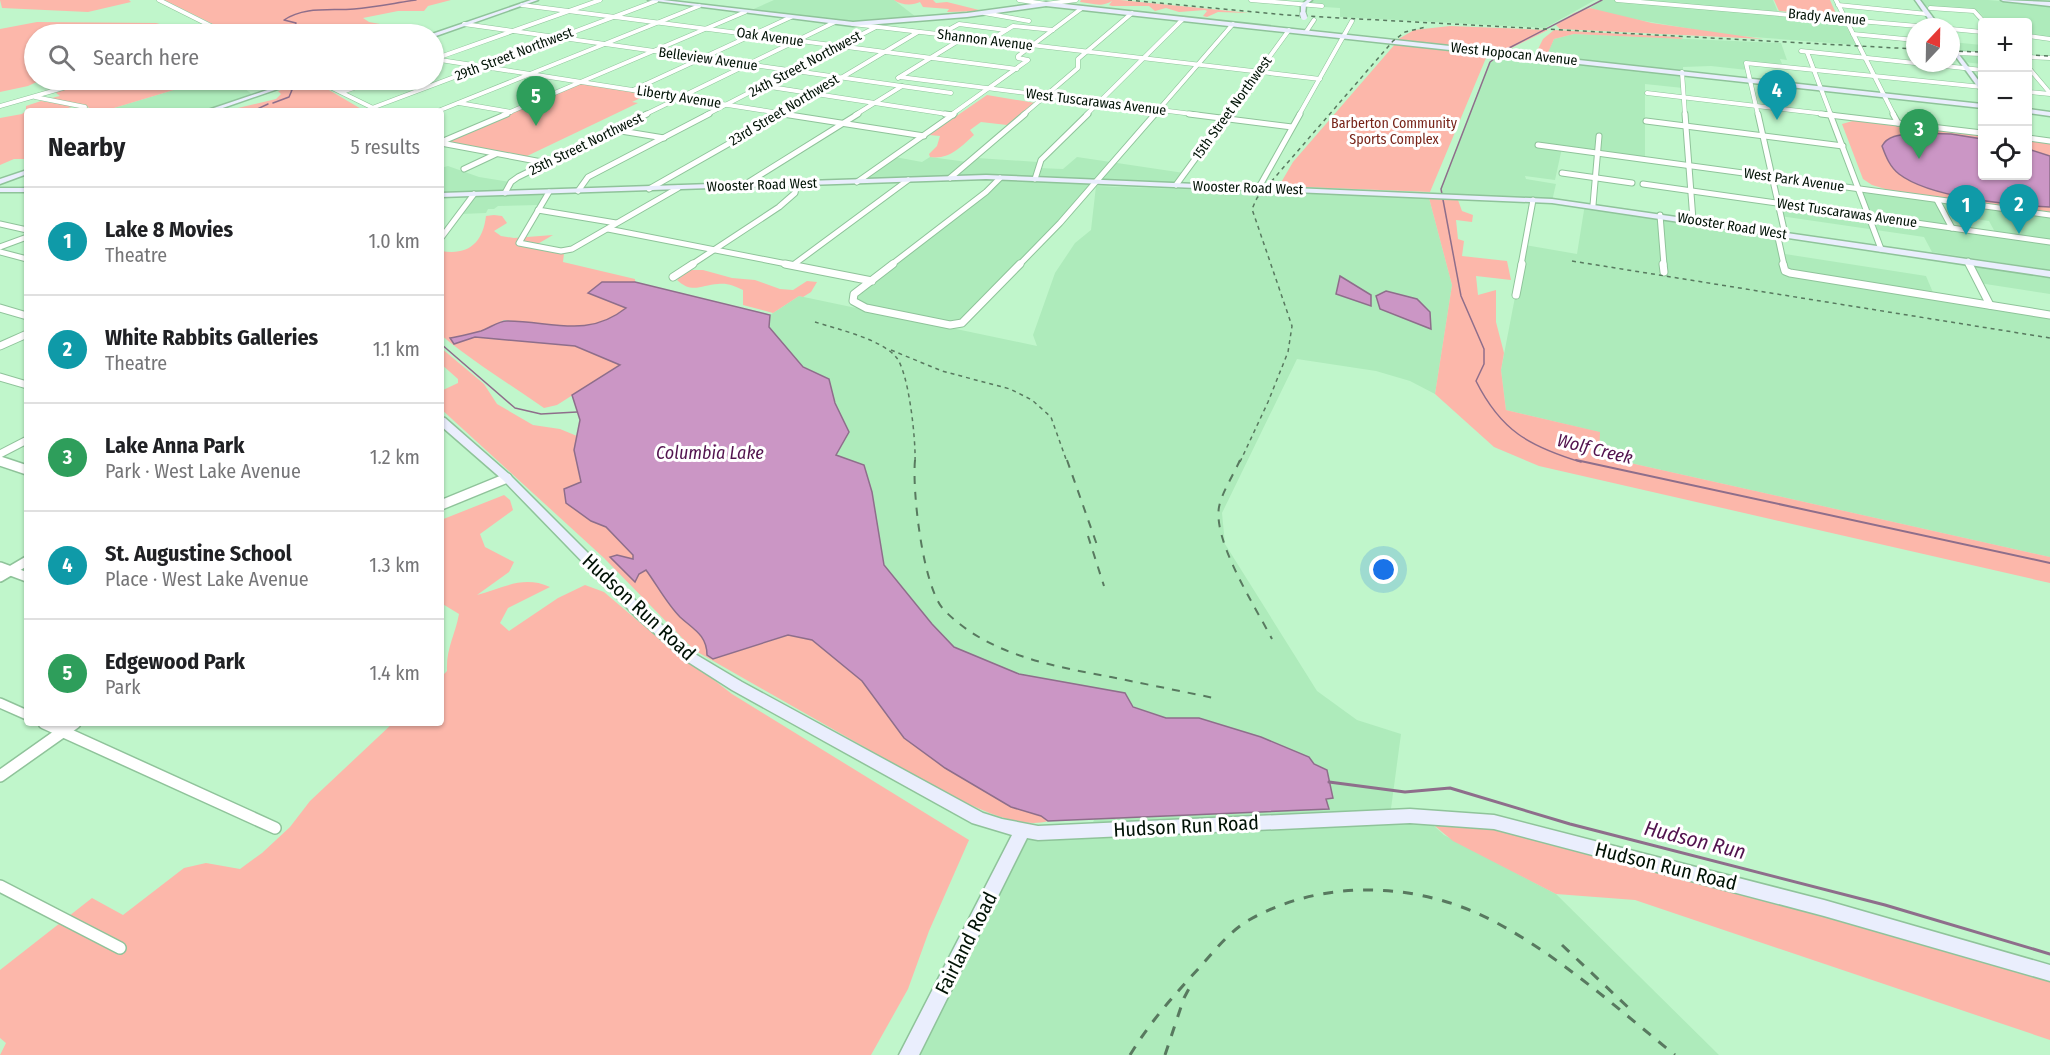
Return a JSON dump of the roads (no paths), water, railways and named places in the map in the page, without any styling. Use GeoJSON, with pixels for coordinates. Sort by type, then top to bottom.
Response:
{"type":"FeatureCollection","features":[{"type":"Feature","properties":{"kind":"main road"},"geometry":{"type":"LineString","coordinates":[[444,31],[536,0]]}},
{"type":"Feature","properties":{"kind":"main road","name":"Shannon Avenue"},"geometry":{"type":"LineString","coordinates":[[650,0],[853,24]]}},
{"type":"Feature","properties":{"kind":"main road"},"geometry":{"type":"LineString","coordinates":[[1304,5],[1310,0]]}},
{"type":"Feature","properties":{"kind":"main road"},"geometry":{"type":"LineString","coordinates":[[1917,0],[1929,10],[1933,18]]}},
{"type":"Feature","properties":{"kind":"main road"},"geometry":{"type":"LineString","coordinates":[[2003,0],[2050,4]]}},
{"type":"Feature","properties":{"kind":"main road","name":"West Hopocan Avenue"},"geometry":{"type":"LineString","coordinates":[[853,24],[984,13],[1046,4],[1233,24],[1299,23],[1306,32],[1978,105]]}},
{"type":"Feature","properties":{"kind":"main road","name":"15th Street Northwest"},"geometry":{"type":"LineString","coordinates":[[1299,23],[1304,5]]}},
{"type":"Feature","properties":{"kind":"main road"},"geometry":{"type":"LineString","coordinates":[[1960,58],[1978,82]]}},
{"type":"Feature","properties":{"kind":"main road"},"geometry":{"type":"LineString","coordinates":[[217,108],[269,90]]}},
{"type":"Feature","properties":{"kind":"main road"},"geometry":{"type":"LineString","coordinates":[[2032,112],[2050,114]]}},
{"type":"Feature","properties":{"kind":"main road"},"geometry":{"type":"LineString","coordinates":[[0,182],[24,173]]}},
{"type":"Feature","properties":{"kind":"main road","name":"Wooster Road West"},"geometry":{"type":"LineString","coordinates":[[444,195],[1000,178],[1533,200],[1593,205],[2050,274]]}},
{"type":"Feature","properties":{"kind":"main road"},"geometry":{"type":"LineString","coordinates":[[0,190],[24,190]]}},
{"type":"Feature","properties":{"kind":"main road","name":"Hudson Run Road"},"geometry":{"type":"LineString","coordinates":[[444,423],[507,478],[640,613],[690,657],[737,686],[978,818],[1022,831],[1038,833],[1410,816],[1494,822],[1815,905],[2050,974]]}},
{"type":"Feature","properties":{"kind":"main road","name":"Fairland Road"},"geometry":{"type":"LineString","coordinates":[[909,1055],[1022,831]]}},
{"type":"Feature","properties":{"kind":"street"},"geometry":{"type":"LineString","coordinates":[[159,0],[208,24]]}},
{"type":"Feature","properties":{"kind":"street"},"geometry":{"type":"LineString","coordinates":[[444,55],[600,0]]}},
{"type":"Feature","properties":{"kind":"street"},"geometry":{"type":"LineString","coordinates":[[1019,0],[1046,4],[1076,0]]}},
{"type":"Feature","properties":{"kind":"street"},"geometry":{"type":"LineString","coordinates":[[1251,0],[1322,6]]}},
{"type":"Feature","properties":{"kind":"street","name":"Brady Avenue"},"geometry":{"type":"LineString","coordinates":[[1617,0],[1906,25]]}},
{"type":"Feature","properties":{"kind":"street","name":"29th Street Northwest"},"geometry":{"type":"LineString","coordinates":[[444,81],[656,1]]}},
{"type":"Feature","properties":{"kind":"street"},"geometry":{"type":"LineString","coordinates":[[1837,3],[1898,123]]}},
{"type":"Feature","properties":{"kind":"street"},"geometry":{"type":"LineString","coordinates":[[1837,3],[1974,11],[1980,18]]}},
{"type":"Feature","properties":{"kind":"street","name":"Oak Avenue"},"geometry":{"type":"LineString","coordinates":[[522,4],[1017,69]]}},
{"type":"Feature","properties":{"kind":"street"},"geometry":{"type":"LineString","coordinates":[[444,109],[699,6]]}},
{"type":"Feature","properties":{"kind":"street"},"geometry":{"type":"LineString","coordinates":[[857,182],[992,89],[1028,60],[1017,57],[1082,8]]}},
{"type":"Feature","properties":{"kind":"street"},"geometry":{"type":"LineString","coordinates":[[444,141],[745,12]]}},
{"type":"Feature","properties":{"kind":"street"},"geometry":{"type":"LineString","coordinates":[[984,13],[1029,21]]}},
{"type":"Feature","properties":{"kind":"street"},"geometry":{"type":"LineString","coordinates":[[950,178],[1078,68],[1077,60],[1132,13]]}},
{"type":"Feature","properties":{"kind":"street"},"geometry":{"type":"LineString","coordinates":[[633,90],[791,17]]}},
{"type":"Feature","properties":{"kind":"street"},"geometry":{"type":"LineString","coordinates":[[1035,179],[1041,160],[1183,19]]}},
{"type":"Feature","properties":{"kind":"street"},"geometry":{"type":"LineString","coordinates":[[1306,32],[1314,20]]}},
{"type":"Feature","properties":{"kind":"street"},"geometry":{"type":"LineString","coordinates":[[1258,189],[1352,21]]}},
{"type":"Feature","properties":{"kind":"street","name":"25th Street Northwest"},"geometry":{"type":"LineString","coordinates":[[505,193],[514,180],[835,22]]}},
{"type":"Feature","properties":{"kind":"street","name":"15th Street Northwest"},"geometry":{"type":"LineString","coordinates":[[1176,185],[1259,72],[1299,23]]}},
{"type":"Feature","properties":{"kind":"street","name":"Belleview Avenue"},"geometry":{"type":"LineString","coordinates":[[464,24],[951,93]]}},
{"type":"Feature","properties":{"kind":"street","name":"Shannon Avenue"},"geometry":{"type":"LineString","coordinates":[[853,24],[1320,79]]}},
{"type":"Feature","properties":{"kind":"street"},"geometry":{"type":"LineString","coordinates":[[939,35],[959,24],[1008,29],[1053,30]]}},
{"type":"Feature","properties":{"kind":"street"},"geometry":{"type":"LineString","coordinates":[[1000,178],[986,192],[854,294],[853,300],[866,308],[952,325],[962,323],[1059,223],[1233,24]]}},
{"type":"Feature","properties":{"kind":"street","name":"24th Street Northwest"},"geometry":{"type":"LineString","coordinates":[[578,191],[588,177],[876,27]]}},
{"type":"Feature","properties":{"kind":"street"},"geometry":{"type":"LineString","coordinates":[[989,41],[1008,29]]}},
{"type":"Feature","properties":{"kind":"street"},"geometry":{"type":"LineString","coordinates":[[1960,30],[1978,32]]}},
{"type":"Feature","properties":{"kind":"street","name":"23rd Street Northwest"},"geometry":{"type":"LineString","coordinates":[[649,189],[918,32]]}},
{"type":"Feature","properties":{"kind":"street"},"geometry":{"type":"LineString","coordinates":[[1853,34],[1906,39]]}},
{"type":"Feature","properties":{"kind":"street"},"geometry":{"type":"LineString","coordinates":[[2032,37],[2049,40]]}},
{"type":"Feature","properties":{"kind":"street"},"geometry":{"type":"LineString","coordinates":[[888,84],[963,38]]}},
{"type":"Feature","properties":{"kind":"street"},"geometry":{"type":"LineString","coordinates":[[1801,51],[1906,62]]}},
{"type":"Feature","properties":{"kind":"street"},"geometry":{"type":"LineString","coordinates":[[1807,52],[1881,249]]}},
{"type":"Feature","properties":{"kind":"street"},"geometry":{"type":"LineString","coordinates":[[1960,53],[1978,54]]}},
{"type":"Feature","properties":{"kind":"street"},"geometry":{"type":"LineString","coordinates":[[2032,57],[2050,58]]}},
{"type":"Feature","properties":{"kind":"street","name":"Liberty Avenue"},"geometry":{"type":"LineString","coordinates":[[444,60],[924,136]]}},
{"type":"Feature","properties":{"kind":"street"},"geometry":{"type":"LineString","coordinates":[[1978,88],[1746,63],[1778,203],[1785,271],[2050,315]]}},
{"type":"Feature","properties":{"kind":"street"},"geometry":{"type":"LineString","coordinates":[[1960,67],[1978,69]]}},
{"type":"Feature","properties":{"kind":"street"},"geometry":{"type":"LineString","coordinates":[[1682,72],[1693,220]]}},
{"type":"Feature","properties":{"kind":"street"},"geometry":{"type":"LineString","coordinates":[[2032,72],[2050,93]]}},
{"type":"Feature","properties":{"kind":"street","name":"West Tuscarawas Avenue"},"geometry":{"type":"LineString","coordinates":[[900,77],[1292,127]]}},
{"type":"Feature","properties":{"kind":"street"},"geometry":{"type":"LineString","coordinates":[[763,86],[953,115]]}},
{"type":"Feature","properties":{"kind":"street"},"geometry":{"type":"LineString","coordinates":[[744,185],[902,86]]}},
{"type":"Feature","properties":{"kind":"street"},"geometry":{"type":"LineString","coordinates":[[0,106],[55,90]]}},
{"type":"Feature","properties":{"kind":"street"},"geometry":{"type":"LineString","coordinates":[[338,90],[372,108]]}},
{"type":"Feature","properties":{"kind":"street"},"geometry":{"type":"LineString","coordinates":[[342,92],[348,90]]}},
{"type":"Feature","properties":{"kind":"street","name":"29th Street Northwest"},"geometry":{"type":"LineString","coordinates":[[372,108],[419,90]]}},
{"type":"Feature","properties":{"kind":"street"},"geometry":{"type":"LineString","coordinates":[[2032,92],[2050,93]]}},
{"type":"Feature","properties":{"kind":"street"},"geometry":{"type":"LineString","coordinates":[[1647,93],[1978,132]]}},
{"type":"Feature","properties":{"kind":"street"},"geometry":{"type":"LineString","coordinates":[[33,96],[85,107]]}},
{"type":"Feature","properties":{"kind":"street"},"geometry":{"type":"LineString","coordinates":[[459,103],[512,112]]}},
{"type":"Feature","properties":{"kind":"street"},"geometry":{"type":"LineString","coordinates":[[1834,122],[1854,118]]}},
{"type":"Feature","properties":{"kind":"street"},"geometry":{"type":"LineString","coordinates":[[1646,121],[1843,146]]}},
{"type":"Feature","properties":{"kind":"street"},"geometry":{"type":"LineString","coordinates":[[615,130],[664,138]]}},
{"type":"Feature","properties":{"kind":"street"},"geometry":{"type":"LineString","coordinates":[[1593,205],[1599,136]]}},
{"type":"Feature","properties":{"kind":"street"},"geometry":{"type":"LineString","coordinates":[[2032,139],[2050,141]]}},
{"type":"Feature","properties":{"kind":"street"},"geometry":{"type":"LineString","coordinates":[[444,143],[547,163]]}},
{"type":"Feature","properties":{"kind":"street","name":"West Park Avenue"},"geometry":{"type":"LineString","coordinates":[[1538,145],[2050,215]]}},
{"type":"Feature","properties":{"kind":"street"},"geometry":{"type":"LineString","coordinates":[[798,152],[809,154]]}},
{"type":"Feature","properties":{"kind":"street"},"geometry":{"type":"LineString","coordinates":[[464,169],[496,153]]}},
{"type":"Feature","properties":{"kind":"street"},"geometry":{"type":"LineString","coordinates":[[1562,172],[1632,183]]}},
{"type":"Feature","properties":{"kind":"street"},"geometry":{"type":"LineString","coordinates":[[793,266],[908,180]]}},
{"type":"Feature","properties":{"kind":"street"},"geometry":{"type":"LineString","coordinates":[[1856,180],[1892,194]]}},
{"type":"Feature","properties":{"kind":"street"},"geometry":{"type":"LineString","coordinates":[[673,277],[786,202],[795,194],[797,183]]}},
{"type":"Feature","properties":{"kind":"street","name":"West Tuscarawas Avenue"},"geometry":{"type":"LineString","coordinates":[[1643,184],[2050,242]]}},
{"type":"Feature","properties":{"kind":"street"},"geometry":{"type":"LineString","coordinates":[[549,192],[520,243],[561,251],[573,248],[678,188]]}},
{"type":"Feature","properties":{"kind":"street"},"geometry":{"type":"LineString","coordinates":[[444,234],[474,194]]}},
{"type":"Feature","properties":{"kind":"street"},"geometry":{"type":"LineString","coordinates":[[1516,295],[1533,200]]}},
{"type":"Feature","properties":{"kind":"street"},"geometry":{"type":"LineString","coordinates":[[1937,200],[1952,228]]}},
{"type":"Feature","properties":{"kind":"street"},"geometry":{"type":"LineString","coordinates":[[538,210],[616,224]]}},
{"type":"Feature","properties":{"kind":"street"},"geometry":{"type":"LineString","coordinates":[[1660,215],[1664,272]]}},
{"type":"Feature","properties":{"kind":"street"},"geometry":{"type":"LineString","coordinates":[[0,224],[24,229]]}},
{"type":"Feature","properties":{"kind":"street"},"geometry":{"type":"LineString","coordinates":[[608,229],[872,280]]}},
{"type":"Feature","properties":{"kind":"street"},"geometry":{"type":"LineString","coordinates":[[0,250],[24,238]]}},
{"type":"Feature","properties":{"kind":"street"},"geometry":{"type":"LineString","coordinates":[[0,250],[24,258]]}},
{"type":"Feature","properties":{"kind":"street"},"geometry":{"type":"LineString","coordinates":[[1968,261],[1990,305]]}},
{"type":"Feature","properties":{"kind":"street"},"geometry":{"type":"LineString","coordinates":[[0,308],[24,315]]}},
{"type":"Feature","properties":{"kind":"street"},"geometry":{"type":"LineString","coordinates":[[0,346],[24,335]]}},
{"type":"Feature","properties":{"kind":"street"},"geometry":{"type":"LineString","coordinates":[[0,377],[24,384]]}},
{"type":"Feature","properties":{"kind":"street"},"geometry":{"type":"LineString","coordinates":[[0,454],[24,442]]}},
{"type":"Feature","properties":{"kind":"street"},"geometry":{"type":"LineString","coordinates":[[0,461],[24,469]]}},
{"type":"Feature","properties":{"kind":"street"},"geometry":{"type":"LineString","coordinates":[[444,505],[507,478]]}},
{"type":"Feature","properties":{"kind":"street"},"geometry":{"type":"LineString","coordinates":[[0,577],[24,563]]}},
{"type":"Feature","properties":{"kind":"street"},"geometry":{"type":"LineString","coordinates":[[0,567],[24,576]]}},
{"type":"Feature","properties":{"kind":"street"},"geometry":{"type":"LineString","coordinates":[[0,703],[24,715]]}},
{"type":"Feature","properties":{"kind":"street"},"geometry":{"type":"LineString","coordinates":[[50,726],[275,828]]}},
{"type":"Feature","properties":{"kind":"street"},"geometry":{"type":"LineString","coordinates":[[0,776],[71,726]]}},
{"type":"Feature","properties":{"kind":"street"},"geometry":{"type":"LineString","coordinates":[[0,886],[120,948]]}},
{"type":"Feature","properties":{"kind":"water"},"geometry":{"type":"Polygon","coordinates":[[[1951,134],[1978,138],[1978,180],[2032,180],[2032,150],[2050,156],[2050,207],[1972,199],[1930,189],[1913,182],[1893,168],[1882,146],[1889,139],[1903,135],[1951,134]]]}},
{"type":"Feature","properties":{"kind":"water"},"geometry":{"type":"Polygon","coordinates":[[[1340,276],[1371,295],[1371,306],[1336,294],[1340,276]]]}},
{"type":"Feature","properties":{"kind":"water","name":"Columbia Lake"},"geometry":{"type":"Polygon","coordinates":[[[602,282],[635,282],[770,315],[769,327],[803,367],[829,379],[835,403],[849,432],[836,455],[864,465],[872,492],[884,565],[954,647],[1019,674],[1125,693],[1133,707],[1166,718],[1199,718],[1261,737],[1309,757],[1314,764],[1327,770],[1333,798],[1326,799],[1329,809],[1048,821],[1041,816],[1011,807],[945,768],[904,738],[862,681],[812,640],[788,635],[713,659],[707,655],[702,637],[675,612],[646,570],[639,574],[635,582],[610,557],[617,555],[633,559],[633,555],[606,527],[591,521],[566,503],[564,489],[581,482],[574,450],[580,420],[572,395],[620,365],[575,346],[475,337],[454,344],[450,338],[481,331],[504,321],[568,326],[597,323],[626,308],[588,293],[602,282]]]}},
{"type":"Feature","properties":{"kind":"water"},"geometry":{"type":"Polygon","coordinates":[[[1386,291],[1417,299],[1430,312],[1431,329],[1380,309],[1376,296],[1386,291]]]}},
{"type":"Feature","properties":{"kind":"waterway","name":"Hudson Run"},"geometry":{"type":"LineString","coordinates":[[296,24],[284,20],[300,13],[318,10],[362,8],[416,0]]}},
{"type":"Feature","properties":{"kind":"waterway","name":"Wolf Creek"},"geometry":{"type":"LineString","coordinates":[[1581,462],[1546,450],[1518,434],[1496,412],[1476,381],[1484,364],[1484,349],[1461,296],[1441,189],[1490,62],[1509,48],[1602,0]]}},
{"type":"Feature","properties":{"kind":"waterway","name":"Hudson Run"},"geometry":{"type":"LineString","coordinates":[[273,103],[289,97],[292,90]]}},
{"type":"Feature","properties":{"kind":"waterway","name":"Hudson Run"},"geometry":{"type":"LineString","coordinates":[[259,108],[268,104]]}},
{"type":"Feature","properties":{"kind":"waterway","name":"Hudson Run"},"geometry":{"type":"LineString","coordinates":[[444,347],[515,408],[541,414],[577,412]]}},
{"type":"Feature","properties":{"kind":"waterway","name":"Wolf Creek"},"geometry":{"type":"LineString","coordinates":[[1576,460],[2050,563]]}},
{"type":"Feature","properties":{"kind":"waterway","name":"Hudson Run"},"geometry":{"type":"LineString","coordinates":[[1329,782],[1405,792],[1450,788],[1570,824],[1885,905],[2050,954]]}},
{"type":"Feature","properties":{"kind":"railway"},"geometry":{"type":"LineString","coordinates":[[1128,0],[1286,15],[1906,49]]}},
{"type":"Feature","properties":{"kind":"railway"},"geometry":{"type":"LineString","coordinates":[[1240,462],[1288,352],[1292,326],[1252,209],[1257,198],[1393,41],[1405,32],[1426,27]]}},
{"type":"Feature","properties":{"kind":"railway"},"geometry":{"type":"LineString","coordinates":[[1960,51],[1978,52]]}},
{"type":"Feature","properties":{"kind":"railway"},"geometry":{"type":"LineString","coordinates":[[2032,55],[2050,56]]}},
{"type":"Feature","properties":{"kind":"railway"},"geometry":{"type":"LineString","coordinates":[[1572,261],[2050,338]]}},
{"type":"Feature","properties":{"kind":"railway"},"geometry":{"type":"LineString","coordinates":[[815,322],[870,340],[896,357],[901,365],[908,391],[915,462]]}},
{"type":"Feature","properties":{"kind":"railway"},"geometry":{"type":"LineString","coordinates":[[891,350],[942,371],[1010,389],[1032,400],[1051,417],[1067,462]]}},
{"type":"Feature","properties":{"kind":"railway"},"geometry":{"type":"LineString","coordinates":[[1067,460],[1097,545]]}},
{"type":"Feature","properties":{"kind":"railway"},"geometry":{"type":"LineString","coordinates":[[1240,460],[1225,489],[1219,507],[1222,538],[1237,574],[1272,639]]}},
{"type":"Feature","properties":{"kind":"railway"},"geometry":{"type":"LineString","coordinates":[[915,462],[917,516],[930,582],[944,610],[961,625],[1001,648],[1044,663],[1214,698]]}},
{"type":"Feature","properties":{"kind":"railway"},"geometry":{"type":"LineString","coordinates":[[1088,536],[1104,586]]}},
{"type":"Feature","properties":{"kind":"railway"},"geometry":{"type":"LineString","coordinates":[[1130,1055],[1172,998],[1223,941],[1242,924],[1278,906],[1309,897],[1341,891],[1373,890],[1437,899],[1468,909],[1497,923],[1567,968],[1675,1055]]}},
{"type":"Feature","properties":{"kind":"railway"},"geometry":{"type":"LineString","coordinates":[[1562,945],[1633,1012]]}},
{"type":"Feature","properties":{"kind":"railway"},"geometry":{"type":"LineString","coordinates":[[1165,1055],[1184,998],[1193,981]]}},
{"type":"Feature","properties":{"kind":"place","name":"St. Augustine School"},"geometry":{"type":"Point","coordinates":[1777,120]}},
{"type":"Feature","properties":{"kind":"place","name":"Edgewood Park"},"geometry":{"type":"Point","coordinates":[536,126]}},
{"type":"Feature","properties":{"kind":"place","name":"Lake Anna Park"},"geometry":{"type":"Point","coordinates":[1919,159]}},
{"type":"Feature","properties":{"kind":"place","name":"White Rabbits Galleries"},"geometry":{"type":"Point","coordinates":[2019,234]}},
{"type":"Feature","properties":{"kind":"place","name":"Lake 8 Movies"},"geometry":{"type":"Point","coordinates":[1966,235]}},
{"type":"Feature","properties":{"kind":"park label","name":"Barberton Community Sports Complex"},"geometry":{"type":"Point","coordinates":[1394,132]}}]}
